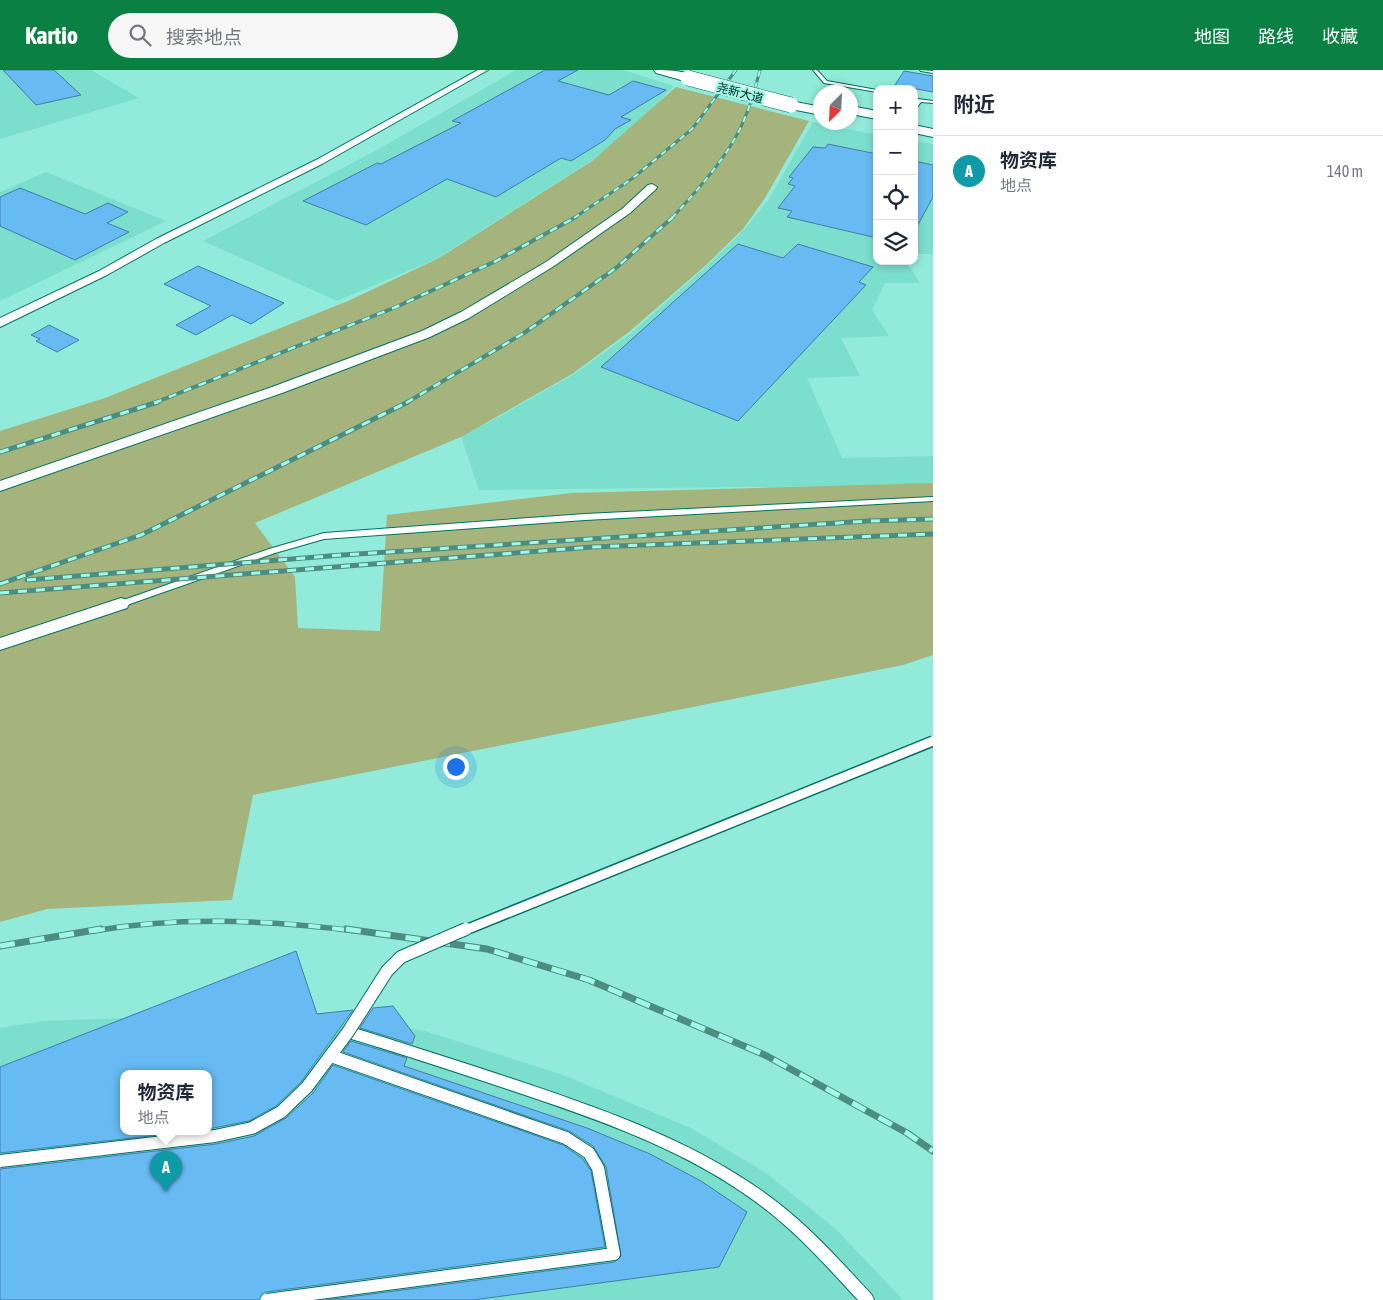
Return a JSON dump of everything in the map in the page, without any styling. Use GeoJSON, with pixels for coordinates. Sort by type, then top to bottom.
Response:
{"type":"FeatureCollection","features":[{"type":"Feature","properties":{"kind":"main road","name":"尧新大道"},"geometry":{"type":"LineString","coordinates":[[661,70],[690,73],[793,101],[813,109]]}},
{"type":"Feature","properties":{"kind":"main road","name":"尧新大道"},"geometry":{"type":"LineString","coordinates":[[793,101],[813,102]]}},
{"type":"Feature","properties":{"kind":"main road"},"geometry":{"type":"LineString","coordinates":[[858,111],[873,114]]}},
{"type":"Feature","properties":{"kind":"main road"},"geometry":{"type":"LineString","coordinates":[[858,119],[873,121]]}},
{"type":"Feature","properties":{"kind":"main road"},"geometry":{"type":"LineString","coordinates":[[918,123],[933,125]]}},
{"type":"Feature","properties":{"kind":"main road"},"geometry":{"type":"LineString","coordinates":[[918,131],[933,133]]}},
{"type":"Feature","properties":{"kind":"street"},"geometry":{"type":"LineString","coordinates":[[0,323],[103,273],[160,241],[319,162],[484,70]]}},
{"type":"Feature","properties":{"kind":"street"},"geometry":{"type":"LineString","coordinates":[[0,486],[277,390],[426,334],[465,315],[550,264],[626,211],[652,186]]}},
{"type":"Feature","properties":{"kind":"street"},"geometry":{"type":"LineString","coordinates":[[0,644],[121,604]]}},
{"type":"Feature","properties":{"kind":"lane"},"geometry":{"type":"LineString","coordinates":[[815,70],[826,82],[873,90]]}},
{"type":"Feature","properties":{"kind":"lane"},"geometry":{"type":"LineString","coordinates":[[922,70],[933,72]]}},
{"type":"Feature","properties":{"kind":"lane"},"geometry":{"type":"LineString","coordinates":[[918,103],[920,100],[933,102]]}},
{"type":"Feature","properties":{"kind":"lane"},"geometry":{"type":"LineString","coordinates":[[121,604],[272,551],[324,536],[586,517],[933,499]]}},
{"type":"Feature","properties":{"kind":"lane"},"geometry":{"type":"LineString","coordinates":[[0,1161],[215,1136],[252,1128],[281,1112],[307,1088],[348,1032],[387,971],[401,957],[933,741]]}},
{"type":"Feature","properties":{"kind":"lane"},"geometry":{"type":"LineString","coordinates":[[348,1032],[585,1108],[656,1137],[721,1173],[772,1207],[827,1256],[867,1300]]}},
{"type":"Feature","properties":{"kind":"lane"},"geometry":{"type":"LineString","coordinates":[[267,1300],[318,1297],[614,1254],[598,1168],[589,1153],[566,1138],[331,1056]]}},
{"type":"Feature","properties":{"kind":"shaded area"},"geometry":{"type":"Polygon","coordinates":[[[0,70],[91,70],[139,98],[0,139],[0,70]]]}},
{"type":"Feature","properties":{"kind":"shaded area"},"geometry":{"type":"Polygon","coordinates":[[[516,70],[623,70],[674,86],[639,122],[591,161],[436,259],[337,301],[203,241],[377,150],[516,70]]]}},
{"type":"Feature","properties":{"kind":"shaded area"},"geometry":{"type":"Polygon","coordinates":[[[813,122],[813,130],[852,130],[873,134],[873,265],[909,265],[920,283],[885,283],[872,310],[889,336],[841,338],[860,376],[807,378],[842,458],[933,456],[933,485],[479,490],[461,436],[574,374],[631,333],[707,266],[744,230],[769,199],[813,122]]]}},
{"type":"Feature","properties":{"kind":"shaded area"},"geometry":{"type":"Polygon","coordinates":[[[918,142],[933,144],[933,254],[918,254],[918,142]]]}},
{"type":"Feature","properties":{"kind":"shaded area"},"geometry":{"type":"Polygon","coordinates":[[[46,172],[166,221],[0,301],[0,192],[46,172]]]}},
{"type":"Feature","properties":{"kind":"shaded area"},"geometry":{"type":"Polygon","coordinates":[[[267,1013],[265,1031],[368,1021],[425,1031],[563,1075],[691,1128],[766,1173],[836,1229],[903,1300],[0,1300],[0,1028],[42,1021],[267,1013]]]}},
{"type":"Feature","properties":{"kind":"green space"},"geometry":{"type":"Polygon","coordinates":[[[676,87],[809,121],[765,198],[743,229],[705,266],[629,332],[572,374],[461,437],[255,523],[295,577],[298,628],[380,631],[387,515],[571,493],[933,483],[933,655],[903,665],[253,795],[232,900],[47,909],[0,922],[0,431],[105,398],[348,301],[439,258],[592,161],[676,87]]]}},
{"type":"Feature","properties":{"kind":"building"},"geometry":{"type":"Polygon","coordinates":[[[3,70],[54,70],[81,95],[36,105],[3,70]]]}},
{"type":"Feature","properties":{"kind":"building"},"geometry":{"type":"Polygon","coordinates":[[[545,70],[578,70],[558,81],[609,95],[633,81],[666,90],[621,117],[631,120],[615,129],[605,140],[571,161],[561,158],[496,197],[447,179],[366,225],[303,201],[461,123],[452,121],[545,70]]]}},
{"type":"Feature","properties":{"kind":"building"},"geometry":{"type":"Polygon","coordinates":[[[904,71],[933,76],[933,92],[918,89],[918,85],[895,85],[904,71]]]}},
{"type":"Feature","properties":{"kind":"building"},"geometry":{"type":"Polygon","coordinates":[[[828,144],[873,153],[873,237],[787,217],[792,211],[778,208],[795,186],[788,184],[793,178],[789,177],[813,147],[825,148],[828,144]]]}},
{"type":"Feature","properties":{"kind":"building"},"geometry":{"type":"Polygon","coordinates":[[[918,162],[933,165],[933,197],[918,225],[918,162]]]}},
{"type":"Feature","properties":{"kind":"building"},"geometry":{"type":"Polygon","coordinates":[[[20,188],[85,214],[108,203],[128,212],[107,223],[129,232],[75,260],[0,226],[0,197],[20,188]]]}},
{"type":"Feature","properties":{"kind":"building"},"geometry":{"type":"Polygon","coordinates":[[[738,244],[783,258],[798,244],[873,267],[859,282],[866,285],[738,421],[601,367],[738,244]]]}},
{"type":"Feature","properties":{"kind":"building"},"geometry":{"type":"Polygon","coordinates":[[[198,266],[284,303],[251,324],[232,315],[196,335],[176,325],[211,306],[164,284],[198,266]]]}},
{"type":"Feature","properties":{"kind":"building"},"geometry":{"type":"Polygon","coordinates":[[[49,325],[79,340],[57,352],[36,341],[40,339],[31,335],[49,325]]]}},
{"type":"Feature","properties":{"kind":"building"},"geometry":{"type":"Polygon","coordinates":[[[296,951],[317,1014],[353,1010],[301,1082],[276,1106],[249,1121],[212,1128],[212,1070],[120,1070],[120,1135],[158,1135],[0,1153],[0,1067],[296,951]]]}},
{"type":"Feature","properties":{"kind":"building"},"geometry":{"type":"Polygon","coordinates":[[[393,1006],[415,1036],[412,1044],[360,1028],[373,1008],[393,1006]]]}},
{"type":"Feature","properties":{"kind":"building"},"geometry":{"type":"Polygon","coordinates":[[[351,1041],[407,1058],[404,1066],[587,1128],[650,1154],[701,1181],[747,1212],[719,1267],[473,1300],[326,1300],[615,1262],[621,1256],[606,1167],[593,1146],[569,1131],[343,1052],[351,1041]]]}},
{"type":"Feature","properties":{"kind":"building"},"geometry":{"type":"Polygon","coordinates":[[[333,1065],[563,1145],[583,1159],[591,1171],[605,1247],[266,1292],[262,1294],[259,1300],[0,1300],[0,1169],[216,1144],[254,1136],[286,1118],[313,1093],[333,1065]]]}},
{"type":"Feature","properties":{"kind":"railway"},"geometry":{"type":"LineString","coordinates":[[574,218],[633,178],[692,129],[736,70]]}},
{"type":"Feature","properties":{"kind":"railway"},"geometry":{"type":"LineString","coordinates":[[673,217],[714,170],[732,143],[748,109],[760,70]]}},
{"type":"Feature","properties":{"kind":"railway"},"geometry":{"type":"LineString","coordinates":[[154,403],[396,307],[496,261],[576,217]]}},
{"type":"Feature","properties":{"kind":"railway"},"geometry":{"type":"LineString","coordinates":[[406,403],[524,333],[616,268],[673,217]]}},
{"type":"Feature","properties":{"kind":"railway"},"geometry":{"type":"LineString","coordinates":[[0,452],[158,402]]}},
{"type":"Feature","properties":{"kind":"railway"},"geometry":{"type":"LineString","coordinates":[[0,584],[141,535],[406,403]]}},
{"type":"Feature","properties":{"kind":"railway"},"geometry":{"type":"LineString","coordinates":[[27,580],[342,555],[868,521],[933,519]]}},
{"type":"Feature","properties":{"kind":"railway"},"geometry":{"type":"LineString","coordinates":[[0,593],[592,547],[933,534]]}},
{"type":"Feature","properties":{"kind":"railway"},"geometry":{"type":"LineString","coordinates":[[93,931],[159,923],[225,921],[291,924],[356,931]]}},
{"type":"Feature","properties":{"kind":"railway"},"geometry":{"type":"LineString","coordinates":[[0,946],[101,929]]}},
{"type":"Feature","properties":{"kind":"railway"},"geometry":{"type":"LineString","coordinates":[[346,929],[487,949],[589,980],[765,1055],[907,1133],[933,1151]]}},
{"type":"Feature","properties":{"kind":"place","name":"物资库"},"geometry":{"type":"Point","coordinates":[166,1192]}}]}
